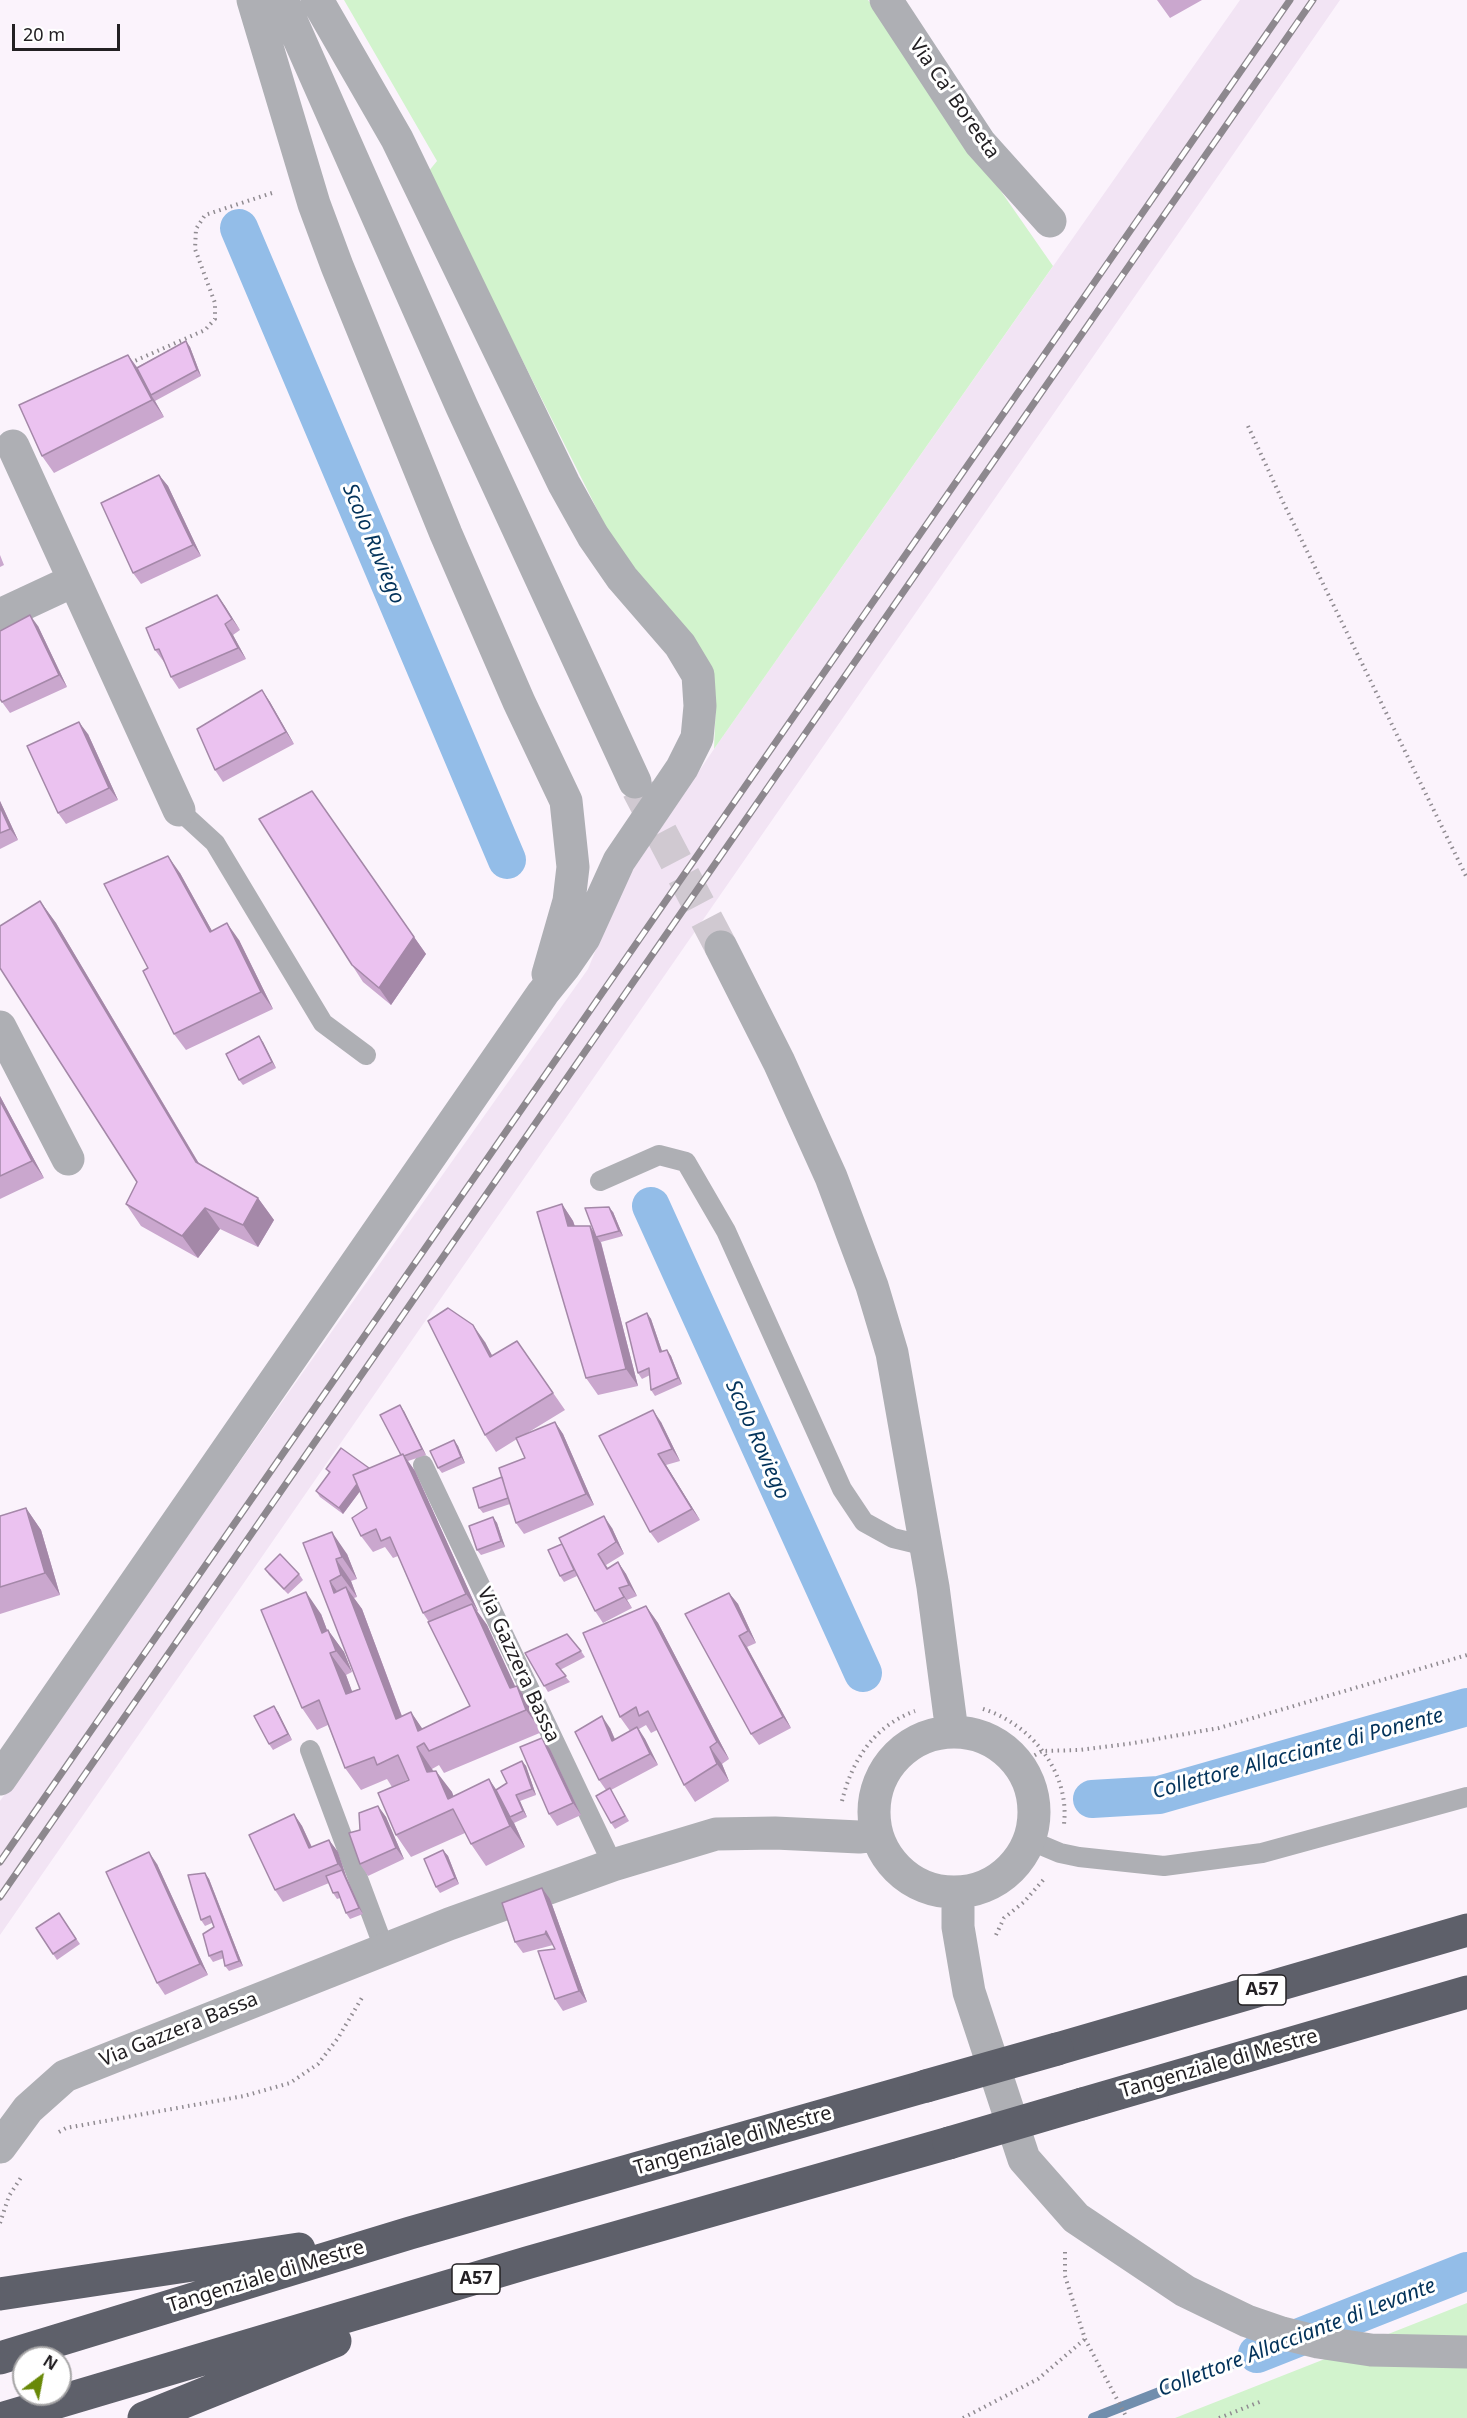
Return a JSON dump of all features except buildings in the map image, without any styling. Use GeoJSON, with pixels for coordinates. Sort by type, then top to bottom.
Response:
{"type":"FeatureCollection","features":[{"type":"Feature","properties":{"kind":"highway","name":"Tangenziale di Mestre"},"geometry":{"type":"LineString","coordinates":[[0,2358],[410,2232],[1058,2049],[1467,1930]]}},
{"type":"Feature","properties":{"kind":"highway","name":"Tangenziale di Mestre"},"geometry":{"type":"LineString","coordinates":[[4,2418],[530,2262],[1467,1992]]}},
{"type":"Feature","properties":{"kind":"highway","name":"A57"},"geometry":{"type":"LineString","coordinates":[[1,2294],[410,2232]]}},
{"type":"Feature","properties":{"kind":"highway","name":"A57"},"geometry":{"type":"LineString","coordinates":[[144,2418],[530,2262]]}},
{"type":"Feature","properties":{"kind":"street"},"geometry":{"type":"LineString","coordinates":[[253,0],[314,204],[337,266],[446,534],[519,702],[566,801],[573,867],[568,901],[543,993]]}},
{"type":"Feature","properties":{"kind":"street"},"geometry":{"type":"LineString","coordinates":[[282,0],[462,407],[635,782]]}},
{"type":"Feature","properties":{"kind":"street"},"geometry":{"type":"LineString","coordinates":[[0,1779],[543,993],[584,938],[619,861],[682,768],[697,738],[700,706],[698,675],[680,645],[622,578],[593,536],[564,484],[397,139],[316,0]]}},
{"type":"Feature","properties":{"kind":"street","name":"Via Ca' Boreeta"},"geometry":{"type":"LineString","coordinates":[[886,0],[980,143],[1050,221]]}},
{"type":"Feature","properties":{"kind":"street"},"geometry":{"type":"LineString","coordinates":[[13,446],[179,810]]}},
{"type":"Feature","properties":{"kind":"street"},"geometry":{"type":"LineString","coordinates":[[0,615],[73,581]]}},
{"type":"Feature","properties":{"kind":"street"},"geometry":{"type":"LineString","coordinates":[[721,947],[778,1062],[831,1177],[872,1286],[892,1353],[926,1546],[950,1717],[971,1734],[989,1740],[1005,1750],[1030,1758],[1028,1782],[1033,1801],[1034,1821],[1023,1854],[1002,1876],[973,1890],[958,1892],[940,1891],[923,1886],[894,1866],[877,1835],[874,1819],[874,1802],[884,1771],[894,1758],[950,1717]]}},
{"type":"Feature","properties":{"kind":"street"},"geometry":{"type":"LineString","coordinates":[[0,1027],[68,1159]]}},
{"type":"Feature","properties":{"kind":"street","name":"Via Gazzera Bassa"},"geometry":{"type":"LineString","coordinates":[[0,2147],[28,2109],[65,2076],[384,1948],[613,1865],[716,1834],[775,1833],[859,1837],[877,1835]]}},
{"type":"Feature","properties":{"kind":"street"},"geometry":{"type":"LineString","coordinates":[[958,1892],[958,1927],[969,1992],[1024,2158],[1076,2218],[1185,2291],[1247,2320],[1282,2333],[1318,2342],[1371,2350],[1467,2352]]}},
{"type":"Feature","properties":{"kind":"lane"},"geometry":{"type":"LineString","coordinates":[[179,810],[215,843],[323,1023],[366,1055]]}},
{"type":"Feature","properties":{"kind":"lane"},"geometry":{"type":"LineString","coordinates":[[600,1181],[659,1155],[686,1162],[726,1230],[842,1489],[864,1522],[893,1538],[926,1546]]}},
{"type":"Feature","properties":{"kind":"lane","name":"Via Gazzera Bassa"},"geometry":{"type":"LineString","coordinates":[[423,1464],[613,1865]]}},
{"type":"Feature","properties":{"kind":"lane"},"geometry":{"type":"LineString","coordinates":[[310,1750],[384,1948]]}},
{"type":"Feature","properties":{"kind":"lane"},"geometry":{"type":"LineString","coordinates":[[1029,1840],[1079,1857],[1164,1866],[1262,1853],[1467,1797]]}},
{"type":"Feature","properties":{"kind":"path"},"geometry":{"type":"LineString","coordinates":[[129,363],[205,330],[215,319],[215,303],[195,249],[196,229],[205,215],[281,190]]}},
{"type":"Feature","properties":{"kind":"path"},"geometry":{"type":"LineString","coordinates":[[1248,426],[1467,878]]}},
{"type":"Feature","properties":{"kind":"path"},"geometry":{"type":"LineString","coordinates":[[1030,1758],[1219,1728],[1467,1655]]}},
{"type":"Feature","properties":{"kind":"path"},"geometry":{"type":"LineString","coordinates":[[912,1712],[914,1702]]}},
{"type":"Feature","properties":{"kind":"path"},"geometry":{"type":"LineString","coordinates":[[842,1836],[842,1801],[847,1778],[858,1757],[872,1738],[891,1723],[912,1712],[950,1717],[986,1709],[1011,1721],[1033,1739],[1030,1758]]}},
{"type":"Feature","properties":{"kind":"path"},"geometry":{"type":"LineString","coordinates":[[992,1945],[1004,1918],[1040,1886],[1060,1852],[1065,1816],[1061,1788],[1050,1762],[1030,1758]]}},
{"type":"Feature","properties":{"kind":"path"},"geometry":{"type":"LineString","coordinates":[[56,2134],[66,2128],[244,2096],[290,2083],[318,2064],[338,2038],[365,1994]]}},
{"type":"Feature","properties":{"kind":"path"},"geometry":{"type":"LineString","coordinates":[[0,2223],[9,2196],[28,2168]]}},
{"type":"Feature","properties":{"kind":"path"},"geometry":{"type":"LineString","coordinates":[[1065,2241],[1065,2276],[1085,2338],[1127,2418]]}},
{"type":"Feature","properties":{"kind":"path"},"geometry":{"type":"LineString","coordinates":[[963,2418],[1038,2379],[1085,2338]]}},
{"type":"Feature","properties":{"kind":"path"},"geometry":{"type":"LineString","coordinates":[[1219,2418],[1262,2401]]}},
{"type":"Feature","properties":{"kind":"shaded area"},"geometry":{"type":"Polygon","coordinates":[[[1240,0],[1340,0],[0,1935],[0,1801],[588,969],[622,886],[714,749],[1240,0]]]}},
{"type":"Feature","properties":{"kind":"green space"},"geometry":{"type":"Polygon","coordinates":[[[344,0],[868,0],[1053,266],[714,749],[716,702],[622,559],[428,172],[437,161],[344,0]]]}},
{"type":"Feature","properties":{"kind":"green space"},"geometry":{"type":"Polygon","coordinates":[[[1467,2303],[1467,2418],[1175,2418],[1467,2303]]]}},
{"type":"Feature","properties":{"kind":"waterway","name":"Scolo Ruviego"},"geometry":{"type":"LineString","coordinates":[[239,228],[507,860]]}},
{"type":"Feature","properties":{"kind":"waterway","name":"Scolo Roviego"},"geometry":{"type":"LineString","coordinates":[[651,1206],[863,1673]]}},
{"type":"Feature","properties":{"kind":"waterway","name":"Collettore Allacciante di Ponente"},"geometry":{"type":"LineString","coordinates":[[1092,1799],[1159,1795],[1467,1707]]}},
{"type":"Feature","properties":{"kind":"waterway","name":"Collettore Allacciante di Levante"},"geometry":{"type":"LineString","coordinates":[[1257,2354],[1467,2271]]}},
{"type":"Feature","properties":{"kind":"waterway","name":"Collettore Allacciante di Levante"},"geometry":{"type":"LineString","coordinates":[[1093,2418],[1257,2354]]}},
{"type":"Feature","properties":{"kind":"tunnel"},"geometry":{"type":"LineString","coordinates":[[638,789],[721,947]]}},
{"type":"Feature","properties":{"kind":"railway"},"geometry":{"type":"LineString","coordinates":[[0,1862],[1290,0]]}},
{"type":"Feature","properties":{"kind":"railway"},"geometry":{"type":"LineString","coordinates":[[0,1897],[1313,0]]}}]}
